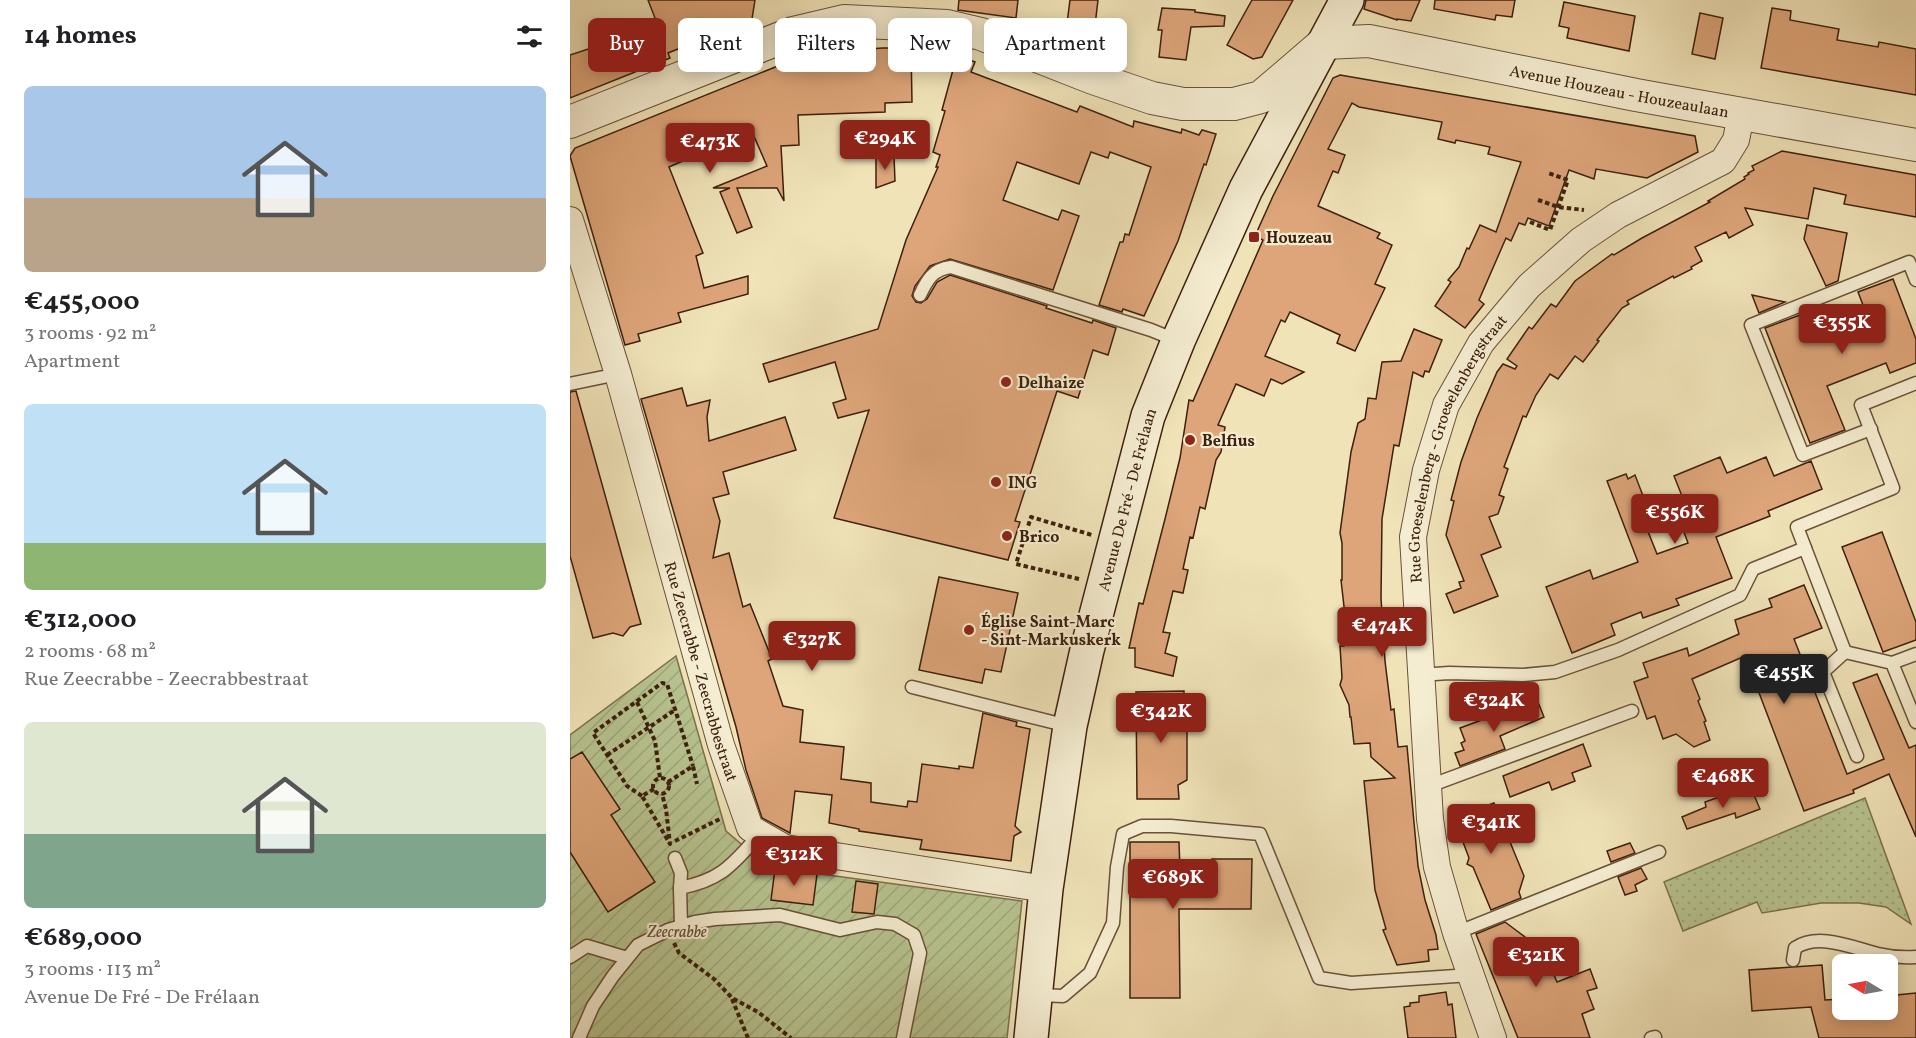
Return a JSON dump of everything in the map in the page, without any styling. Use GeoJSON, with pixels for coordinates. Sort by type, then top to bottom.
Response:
{"type":"FeatureCollection","features":[{"type":"Feature","properties":{"kind":"main road","name":"Avenue De Fré - De Frélaan"},"geometry":{"type":"LineString","coordinates":[[1031,1038],[1046,889],[1070,726],[1087,650],[1148,416],[1178,341],[1250,181],[1347,0]]}},
{"type":"Feature","properties":{"kind":"street"},"geometry":{"type":"LineString","coordinates":[[570,122],[844,11],[947,26],[981,34],[1152,99],[1183,104],[1234,104],[1261,97],[1324,43]]}},
{"type":"Feature","properties":{"kind":"street","name":"Avenue Houzeau - Houzeaulaan"},"geometry":{"type":"LineString","coordinates":[[1324,43],[1369,41],[1742,115],[1916,145]]}},
{"type":"Feature","properties":{"kind":"street","name":"Rue Groeselenberg - Groeselenbergstraat"},"geometry":{"type":"LineString","coordinates":[[1493,1038],[1456,933],[1437,867],[1430,819],[1413,537],[1426,470],[1446,405],[1481,343],[1529,286],[1581,240],[1618,215],[1723,161],[1736,140],[1742,115]]}},
{"type":"Feature","properties":{"kind":"street","name":"Rue Zeecrabbe - Zeecrabbestraat"},"geometry":{"type":"LineString","coordinates":[[570,220],[618,374],[721,746],[750,828],[786,848],[1046,889]]}},
{"type":"Feature","properties":{"kind":"lane"},"geometry":{"type":"LineString","coordinates":[[1871,429],[1803,455],[1751,325],[1909,262],[1916,280]]}},
{"type":"Feature","properties":{"kind":"lane"},"geometry":{"type":"LineString","coordinates":[[920,295],[933,273],[941,268],[951,267],[1140,326],[1178,341]]}},
{"type":"Feature","properties":{"kind":"lane"},"geometry":{"type":"LineString","coordinates":[[570,384],[618,374]]}},
{"type":"Feature","properties":{"kind":"lane"},"geometry":{"type":"LineString","coordinates":[[1845,651],[1797,527],[1893,488],[1862,405],[1916,383]]}},
{"type":"Feature","properties":{"kind":"lane"},"geometry":{"type":"LineString","coordinates":[[1420,675],[1449,673],[1523,675],[1555,672],[1618,650],[1740,595],[1753,569],[1805,548]]}},
{"type":"Feature","properties":{"kind":"lane"},"geometry":{"type":"LineString","coordinates":[[1845,651],[1892,663],[1916,654]]}},
{"type":"Feature","properties":{"kind":"lane"},"geometry":{"type":"LineString","coordinates":[[1845,651],[1823,672],[1857,756]]}},
{"type":"Feature","properties":{"kind":"lane"},"geometry":{"type":"LineString","coordinates":[[1892,663],[1916,722]]}},
{"type":"Feature","properties":{"kind":"lane"},"geometry":{"type":"LineString","coordinates":[[912,687],[1070,726]]}},
{"type":"Feature","properties":{"kind":"lane"},"geometry":{"type":"LineString","coordinates":[[1429,786],[1632,711]]}},
{"type":"Feature","properties":{"kind":"lane"},"geometry":{"type":"LineString","coordinates":[[1037,995],[1063,996],[1090,973],[1113,924],[1123,834],[1142,826],[1171,826],[1260,834],[1319,978],[1351,983],[1471,975]]}},
{"type":"Feature","properties":{"kind":"lane"},"geometry":{"type":"LineString","coordinates":[[680,888],[701,884],[719,875],[733,865],[760,834]]}},
{"type":"Feature","properties":{"kind":"lane"},"geometry":{"type":"LineString","coordinates":[[1456,933],[1659,852]]}},
{"type":"Feature","properties":{"kind":"lane"},"geometry":{"type":"LineString","coordinates":[[675,858],[681,873],[681,926]]}},
{"type":"Feature","properties":{"kind":"lane"},"geometry":{"type":"LineString","coordinates":[[579,1038],[593,1006],[638,945],[681,926],[715,919],[780,915],[840,930],[877,922],[895,924],[914,934],[920,953],[903,1038]]}},
{"type":"Feature","properties":{"kind":"lane"},"geometry":{"type":"LineString","coordinates":[[1793,960],[1795,948],[1808,942],[1838,942],[1900,958],[1916,957]]}},
{"type":"Feature","properties":{"kind":"lane"},"geometry":{"type":"LineString","coordinates":[[571,954],[587,946],[627,958]]}},
{"type":"Feature","properties":{"kind":"path"},"geometry":{"type":"LineString","coordinates":[[1530,222],[1550,230],[1568,180],[1548,173]]}},
{"type":"Feature","properties":{"kind":"path"},"geometry":{"type":"LineString","coordinates":[[1538,200],[1558,207]]}},
{"type":"Feature","properties":{"kind":"path"},"geometry":{"type":"LineString","coordinates":[[1083,580],[1016,564],[1031,517],[1094,536]]}},
{"type":"Feature","properties":{"kind":"path"},"geometry":{"type":"LineString","coordinates":[[675,858],[670,844],[642,796],[627,786],[593,733],[662,683],[668,684],[698,784]]}},
{"type":"Feature","properties":{"kind":"path"},"geometry":{"type":"LineString","coordinates":[[637,702],[655,741],[660,778]]}},
{"type":"Feature","properties":{"kind":"path"},"geometry":{"type":"LineString","coordinates":[[607,755],[675,710]]}},
{"type":"Feature","properties":{"kind":"path"},"geometry":{"type":"LineString","coordinates":[[668,782],[693,766]]}},
{"type":"Feature","properties":{"kind":"path"},"geometry":{"type":"LineString","coordinates":[[660,778],[668,782]]}},
{"type":"Feature","properties":{"kind":"path"},"geometry":{"type":"LineString","coordinates":[[654,789],[655,781],[660,778]]}},
{"type":"Feature","properties":{"kind":"path"},"geometry":{"type":"LineString","coordinates":[[662,794],[669,788],[668,782]]}},
{"type":"Feature","properties":{"kind":"path"},"geometry":{"type":"LineString","coordinates":[[642,796],[654,789]]}},
{"type":"Feature","properties":{"kind":"path"},"geometry":{"type":"LineString","coordinates":[[654,789],[662,794]]}},
{"type":"Feature","properties":{"kind":"path"},"geometry":{"type":"LineString","coordinates":[[662,794],[670,844]]}},
{"type":"Feature","properties":{"kind":"path"},"geometry":{"type":"LineString","coordinates":[[670,844],[722,818]]}},
{"type":"Feature","properties":{"kind":"path"},"geometry":{"type":"LineString","coordinates":[[668,930],[679,953],[714,979],[732,998],[758,1012],[791,1038]]}},
{"type":"Feature","properties":{"kind":"path"},"geometry":{"type":"LineString","coordinates":[[732,998],[748,1038]]}},
{"type":"Feature","properties":{"kind":"green space","name":"Zeecrabbe"},"geometry":{"type":"Polygon","coordinates":[[[676,656],[726,831],[768,867],[1022,901],[1007,1038],[570,1038],[570,735],[676,656]]]}},
{"type":"Feature","properties":{"kind":"green space"},"geometry":{"type":"Polygon","coordinates":[[[1865,798],[1911,924],[1886,907],[1859,903],[1821,903],[1762,913],[1757,902],[1683,931],[1664,882],[1865,798]]]}},
{"type":"Feature","properties":{"kind":"building"},"geometry":{"type":"Polygon","coordinates":[[[648,0],[755,0],[752,18],[678,18],[678,49],[668,53],[670,58],[666,60],[666,18],[655,18],[648,0]]]}},
{"type":"Feature","properties":{"kind":"building"},"geometry":{"type":"Polygon","coordinates":[[[959,0],[1018,0],[1016,18],[958,10],[959,0]]]}},
{"type":"Feature","properties":{"kind":"building"},"geometry":{"type":"Polygon","coordinates":[[[1070,0],[1098,0],[1096,18],[1068,18],[1070,0]]]}},
{"type":"Feature","properties":{"kind":"building"},"geometry":{"type":"Polygon","coordinates":[[[1252,0],[1293,0],[1262,57],[1253,59],[1227,45],[1252,0]]]}},
{"type":"Feature","properties":{"kind":"building"},"geometry":{"type":"Polygon","coordinates":[[[1366,0],[1420,0],[1411,21],[1397,20],[1364,9],[1366,0]]]}},
{"type":"Feature","properties":{"kind":"building"},"geometry":{"type":"Polygon","coordinates":[[[1435,0],[1515,0],[1512,17],[1496,15],[1495,20],[1434,9],[1435,0]]]}},
{"type":"Feature","properties":{"kind":"building"},"geometry":{"type":"Polygon","coordinates":[[[1564,2],[1635,16],[1629,51],[1567,38],[1569,28],[1559,26],[1564,2]]]}},
{"type":"Feature","properties":{"kind":"building"},"geometry":{"type":"Polygon","coordinates":[[[1162,8],[1195,10],[1195,12],[1225,16],[1224,26],[1191,27],[1186,60],[1159,57],[1162,30],[1158,30],[1162,8]]]}},
{"type":"Feature","properties":{"kind":"building"},"geometry":{"type":"Polygon","coordinates":[[[1772,8],[1791,11],[1790,20],[1839,29],[1837,40],[1878,47],[1879,42],[1916,49],[1916,95],[1761,68],[1772,8]]]}},
{"type":"Feature","properties":{"kind":"building"},"geometry":{"type":"Polygon","coordinates":[[[1700,13],[1723,18],[1715,59],[1692,54],[1700,13]]]}},
{"type":"Feature","properties":{"kind":"building"},"geometry":{"type":"Polygon","coordinates":[[[876,48],[888,48],[888,72],[911,72],[912,102],[885,103],[885,112],[798,115],[799,145],[781,146],[784,201],[777,188],[737,188],[752,227],[737,233],[720,192],[730,188],[713,188],[767,166],[749,125],[710,142],[713,148],[669,167],[703,253],[696,256],[704,288],[748,276],[748,294],[678,313],[681,322],[638,334],[640,341],[625,345],[570,156],[575,148],[775,67],[775,72],[876,72],[876,48]]]}},
{"type":"Feature","properties":{"kind":"building"},"geometry":{"type":"Polygon","coordinates":[[[588,49],[588,72],[635,72],[570,98],[570,55],[588,49]]]}},
{"type":"Feature","properties":{"kind":"building"},"geometry":{"type":"Polygon","coordinates":[[[952,72],[971,72],[1077,112],[1080,106],[1133,127],[1134,121],[1181,133],[1182,129],[1199,135],[1202,130],[1216,134],[1178,241],[1144,316],[1123,309],[1122,312],[1099,305],[1120,242],[1123,242],[1125,234],[1129,235],[1151,167],[1110,152],[1108,158],[1091,152],[1079,184],[1017,162],[1003,200],[1058,220],[1062,210],[1079,216],[1053,290],[950,259],[930,266],[915,286],[912,296],[916,302],[921,303],[927,299],[937,282],[950,275],[1092,323],[1093,320],[1116,328],[1108,355],[1093,350],[1078,398],[1057,391],[1015,521],[1020,522],[1008,560],[834,518],[869,410],[838,418],[833,403],[846,399],[835,362],[769,382],[763,364],[878,329],[906,240],[938,167],[936,167],[940,155],[933,152],[945,111],[942,110],[952,72]]]}},
{"type":"Feature","properties":{"kind":"building"},"geometry":{"type":"Polygon","coordinates":[[[1340,75],[1695,136],[1698,152],[1647,178],[1596,169],[1594,179],[1569,170],[1549,226],[1528,218],[1525,225],[1519,223],[1511,241],[1506,238],[1479,300],[1484,304],[1465,328],[1435,306],[1451,282],[1448,280],[1459,267],[1480,225],[1496,232],[1521,162],[1488,154],[1490,147],[1438,139],[1442,122],[1359,107],[1352,103],[1328,149],[1345,155],[1338,173],[1333,171],[1318,206],[1380,233],[1377,238],[1392,245],[1375,284],[1385,288],[1355,351],[1337,343],[1340,335],[1290,312],[1285,322],[1281,320],[1265,356],[1304,372],[1282,384],[1271,379],[1264,396],[1236,384],[1218,425],[1225,427],[1221,452],[1216,460],[1205,509],[1200,507],[1193,538],[1190,537],[1183,569],[1188,570],[1183,593],[1173,591],[1163,632],[1170,633],[1165,653],[1177,657],[1173,676],[1135,667],[1135,648],[1129,648],[1139,603],[1143,604],[1180,458],[1189,400],[1193,401],[1263,240],[1255,236],[1273,196],[1333,78],[1340,75]]]}},
{"type":"Feature","properties":{"kind":"building"},"geometry":{"type":"Polygon","coordinates":[[[1782,151],[1916,175],[1916,217],[1844,204],[1846,195],[1814,188],[1808,219],[1745,208],[1753,225],[1729,238],[1726,232],[1695,247],[1702,261],[1691,267],[1692,269],[1674,278],[1673,276],[1627,301],[1629,304],[1622,308],[1583,362],[1575,356],[1558,379],[1550,374],[1536,395],[1526,417],[1523,416],[1504,467],[1508,469],[1499,495],[1504,497],[1498,514],[1489,517],[1501,547],[1481,555],[1498,596],[1454,613],[1446,594],[1461,588],[1459,582],[1464,581],[1446,535],[1454,501],[1451,500],[1461,462],[1497,372],[1503,364],[1515,369],[1517,366],[1507,359],[1529,327],[1532,329],[1551,304],[1556,307],[1575,281],[1612,254],[1614,255],[1710,202],[1708,201],[1745,179],[1748,173],[1754,170],[1752,166],[1782,151]]]}},
{"type":"Feature","properties":{"kind":"building"},"geometry":{"type":"Polygon","coordinates":[[[894,157],[895,181],[876,188],[876,158],[894,157]]]}},
{"type":"Feature","properties":{"kind":"building"},"geometry":{"type":"Polygon","coordinates":[[[1807,225],[1847,233],[1838,281],[1826,286],[1804,239],[1807,225]]]}},
{"type":"Feature","properties":{"kind":"building"},"geometry":{"type":"Polygon","coordinates":[[[1893,279],[1916,339],[1916,363],[1890,373],[1886,363],[1827,386],[1845,430],[1810,443],[1765,328],[1800,315],[1808,336],[1866,313],[1858,292],[1893,279]]]}},
{"type":"Feature","properties":{"kind":"building"},"geometry":{"type":"Polygon","coordinates":[[[1752,295],[1785,302],[1759,313],[1752,295]]]}},
{"type":"Feature","properties":{"kind":"building"},"geometry":{"type":"Polygon","coordinates":[[[1414,329],[1442,340],[1429,372],[1425,371],[1423,377],[1413,372],[1399,446],[1394,445],[1382,519],[1381,598],[1391,710],[1394,709],[1398,747],[1407,746],[1418,866],[1438,949],[1428,950],[1429,961],[1397,965],[1383,930],[1386,929],[1375,890],[1364,781],[1395,778],[1371,757],[1370,743],[1354,744],[1349,705],[1340,685],[1342,678],[1340,646],[1348,642],[1341,580],[1340,533],[1351,452],[1358,423],[1365,419],[1368,398],[1376,399],[1382,362],[1401,361],[1414,329]]]}},
{"type":"Feature","properties":{"kind":"building"},"geometry":{"type":"Polygon","coordinates":[[[682,388],[687,406],[710,400],[707,417],[709,441],[785,417],[796,450],[723,472],[729,494],[713,498],[720,521],[713,558],[729,553],[743,607],[750,604],[772,659],[768,661],[783,706],[803,710],[800,742],[844,747],[841,779],[871,783],[871,802],[907,807],[908,801],[917,802],[922,764],[959,769],[959,766],[973,768],[983,713],[1017,722],[1016,726],[1030,729],[1015,826],[1021,832],[1014,836],[1011,861],[920,849],[922,840],[859,831],[859,829],[829,823],[832,795],[795,791],[790,833],[762,818],[746,770],[736,727],[641,399],[682,388]]]}},
{"type":"Feature","properties":{"kind":"building"},"geometry":{"type":"Polygon","coordinates":[[[576,391],[641,624],[630,627],[623,636],[613,633],[593,638],[570,556],[570,392],[576,391]]]}},
{"type":"Feature","properties":{"kind":"building"},"geometry":{"type":"Polygon","coordinates":[[[1720,457],[1727,473],[1766,457],[1774,476],[1811,461],[1822,489],[1768,511],[1770,516],[1716,537],[1732,578],[1676,599],[1679,605],[1643,618],[1641,612],[1611,624],[1615,635],[1572,653],[1546,587],[1590,570],[1593,579],[1638,562],[1607,481],[1626,474],[1628,479],[1635,475],[1645,501],[1637,504],[1657,554],[1688,543],[1672,500],[1682,496],[1674,476],[1720,457]]]}},
{"type":"Feature","properties":{"kind":"building"},"geometry":{"type":"Polygon","coordinates":[[[1882,532],[1916,622],[1916,640],[1883,652],[1842,547],[1882,532]]]}},
{"type":"Feature","properties":{"kind":"building","name":"Église Saint-Marc - Sint-Markuskerk"},"geometry":{"type":"Polygon","coordinates":[[[939,577],[1018,593],[1001,672],[985,669],[982,683],[919,670],[939,577]]]}},
{"type":"Feature","properties":{"kind":"building"},"geometry":{"type":"Polygon","coordinates":[[[1804,585],[1822,628],[1794,639],[1847,774],[1884,759],[1853,683],[1877,674],[1909,748],[1916,745],[1916,837],[1889,774],[1853,790],[1854,793],[1804,811],[1745,656],[1692,679],[1700,699],[1698,701],[1710,740],[1694,747],[1676,734],[1663,739],[1655,716],[1647,719],[1634,682],[1648,677],[1643,663],[1687,648],[1689,656],[1739,634],[1735,620],[1772,607],[1769,599],[1804,585]]]}},
{"type":"Feature","properties":{"kind":"building"},"geometry":{"type":"Polygon","coordinates":[[[1184,691],[1184,701],[1188,701],[1190,721],[1187,721],[1187,780],[1178,785],[1179,799],[1137,799],[1136,692],[1184,691]]]}},
{"type":"Feature","properties":{"kind":"building"},"geometry":{"type":"Polygon","coordinates":[[[1538,702],[1544,717],[1500,736],[1505,749],[1460,766],[1455,753],[1464,750],[1461,743],[1465,741],[1460,728],[1538,702]]]}},
{"type":"Feature","properties":{"kind":"building"},"geometry":{"type":"Polygon","coordinates":[[[1583,744],[1591,766],[1572,773],[1575,781],[1552,790],[1549,782],[1510,797],[1503,776],[1583,744]]]}},
{"type":"Feature","properties":{"kind":"building"},"geometry":{"type":"Polygon","coordinates":[[[582,752],[620,809],[611,815],[655,882],[608,912],[570,852],[570,759],[582,752]]]}},
{"type":"Feature","properties":{"kind":"building"},"geometry":{"type":"Polygon","coordinates":[[[1751,788],[1760,809],[1736,818],[1735,813],[1687,829],[1682,817],[1706,807],[1705,802],[1725,795],[1726,798],[1751,788]]]}},
{"type":"Feature","properties":{"kind":"building"},"geometry":{"type":"Polygon","coordinates":[[[1494,803],[1524,876],[1519,892],[1521,898],[1491,910],[1473,867],[1467,864],[1469,858],[1454,818],[1494,803]]]}},
{"type":"Feature","properties":{"kind":"building"},"geometry":{"type":"Polygon","coordinates":[[[1130,842],[1179,842],[1180,870],[1212,870],[1212,859],[1252,859],[1251,909],[1179,909],[1180,998],[1130,998],[1130,842]]]}},
{"type":"Feature","properties":{"kind":"building"},"geometry":{"type":"Polygon","coordinates":[[[1630,843],[1635,853],[1611,862],[1607,851],[1630,843]]]}},
{"type":"Feature","properties":{"kind":"building"},"geometry":{"type":"Polygon","coordinates":[[[1641,868],[1647,879],[1635,885],[1637,891],[1625,895],[1618,877],[1641,868]]]}},
{"type":"Feature","properties":{"kind":"building"},"geometry":{"type":"Polygon","coordinates":[[[775,869],[817,874],[813,905],[771,900],[775,869]]]}},
{"type":"Feature","properties":{"kind":"building"},"geometry":{"type":"Polygon","coordinates":[[[856,881],[878,884],[874,914],[852,912],[856,881]]]}},
{"type":"Feature","properties":{"kind":"building"},"geometry":{"type":"Polygon","coordinates":[[[1505,922],[1525,937],[1534,964],[1547,958],[1557,982],[1590,969],[1597,988],[1587,991],[1594,1009],[1582,1014],[1590,1038],[1518,1038],[1476,934],[1505,922]]]}},
{"type":"Feature","properties":{"kind":"building"},"geometry":{"type":"Polygon","coordinates":[[[1822,965],[1825,1000],[1832,1000],[1832,1020],[1898,1020],[1898,995],[1916,993],[1916,1038],[1819,1038],[1811,1007],[1752,1011],[1749,970],[1822,965]]]}},
{"type":"Feature","properties":{"kind":"building"},"geometry":{"type":"Polygon","coordinates":[[[1446,992],[1448,1005],[1452,1004],[1456,1038],[1408,1038],[1404,1007],[1410,1006],[1410,1003],[1419,1002],[1419,996],[1446,992]]]}},
{"type":"Feature","properties":{"kind":"place","name":"Houzeau"},"geometry":{"type":"Point","coordinates":[1254,237]}},
{"type":"Feature","properties":{"kind":"place","name":"Delhaize"},"geometry":{"type":"Point","coordinates":[1006,382]}},
{"type":"Feature","properties":{"kind":"place","name":"Belfius"},"geometry":{"type":"Point","coordinates":[1190,440]}},
{"type":"Feature","properties":{"kind":"place","name":"ING"},"geometry":{"type":"Point","coordinates":[996,482]}},
{"type":"Feature","properties":{"kind":"place","name":"Brico"},"geometry":{"type":"Point","coordinates":[1007,536]}},
{"type":"Feature","properties":{"kind":"place","name":"Église Saint-Marc - Sint-Markuskerk"},"geometry":{"type":"Point","coordinates":[969,630]}}]}
